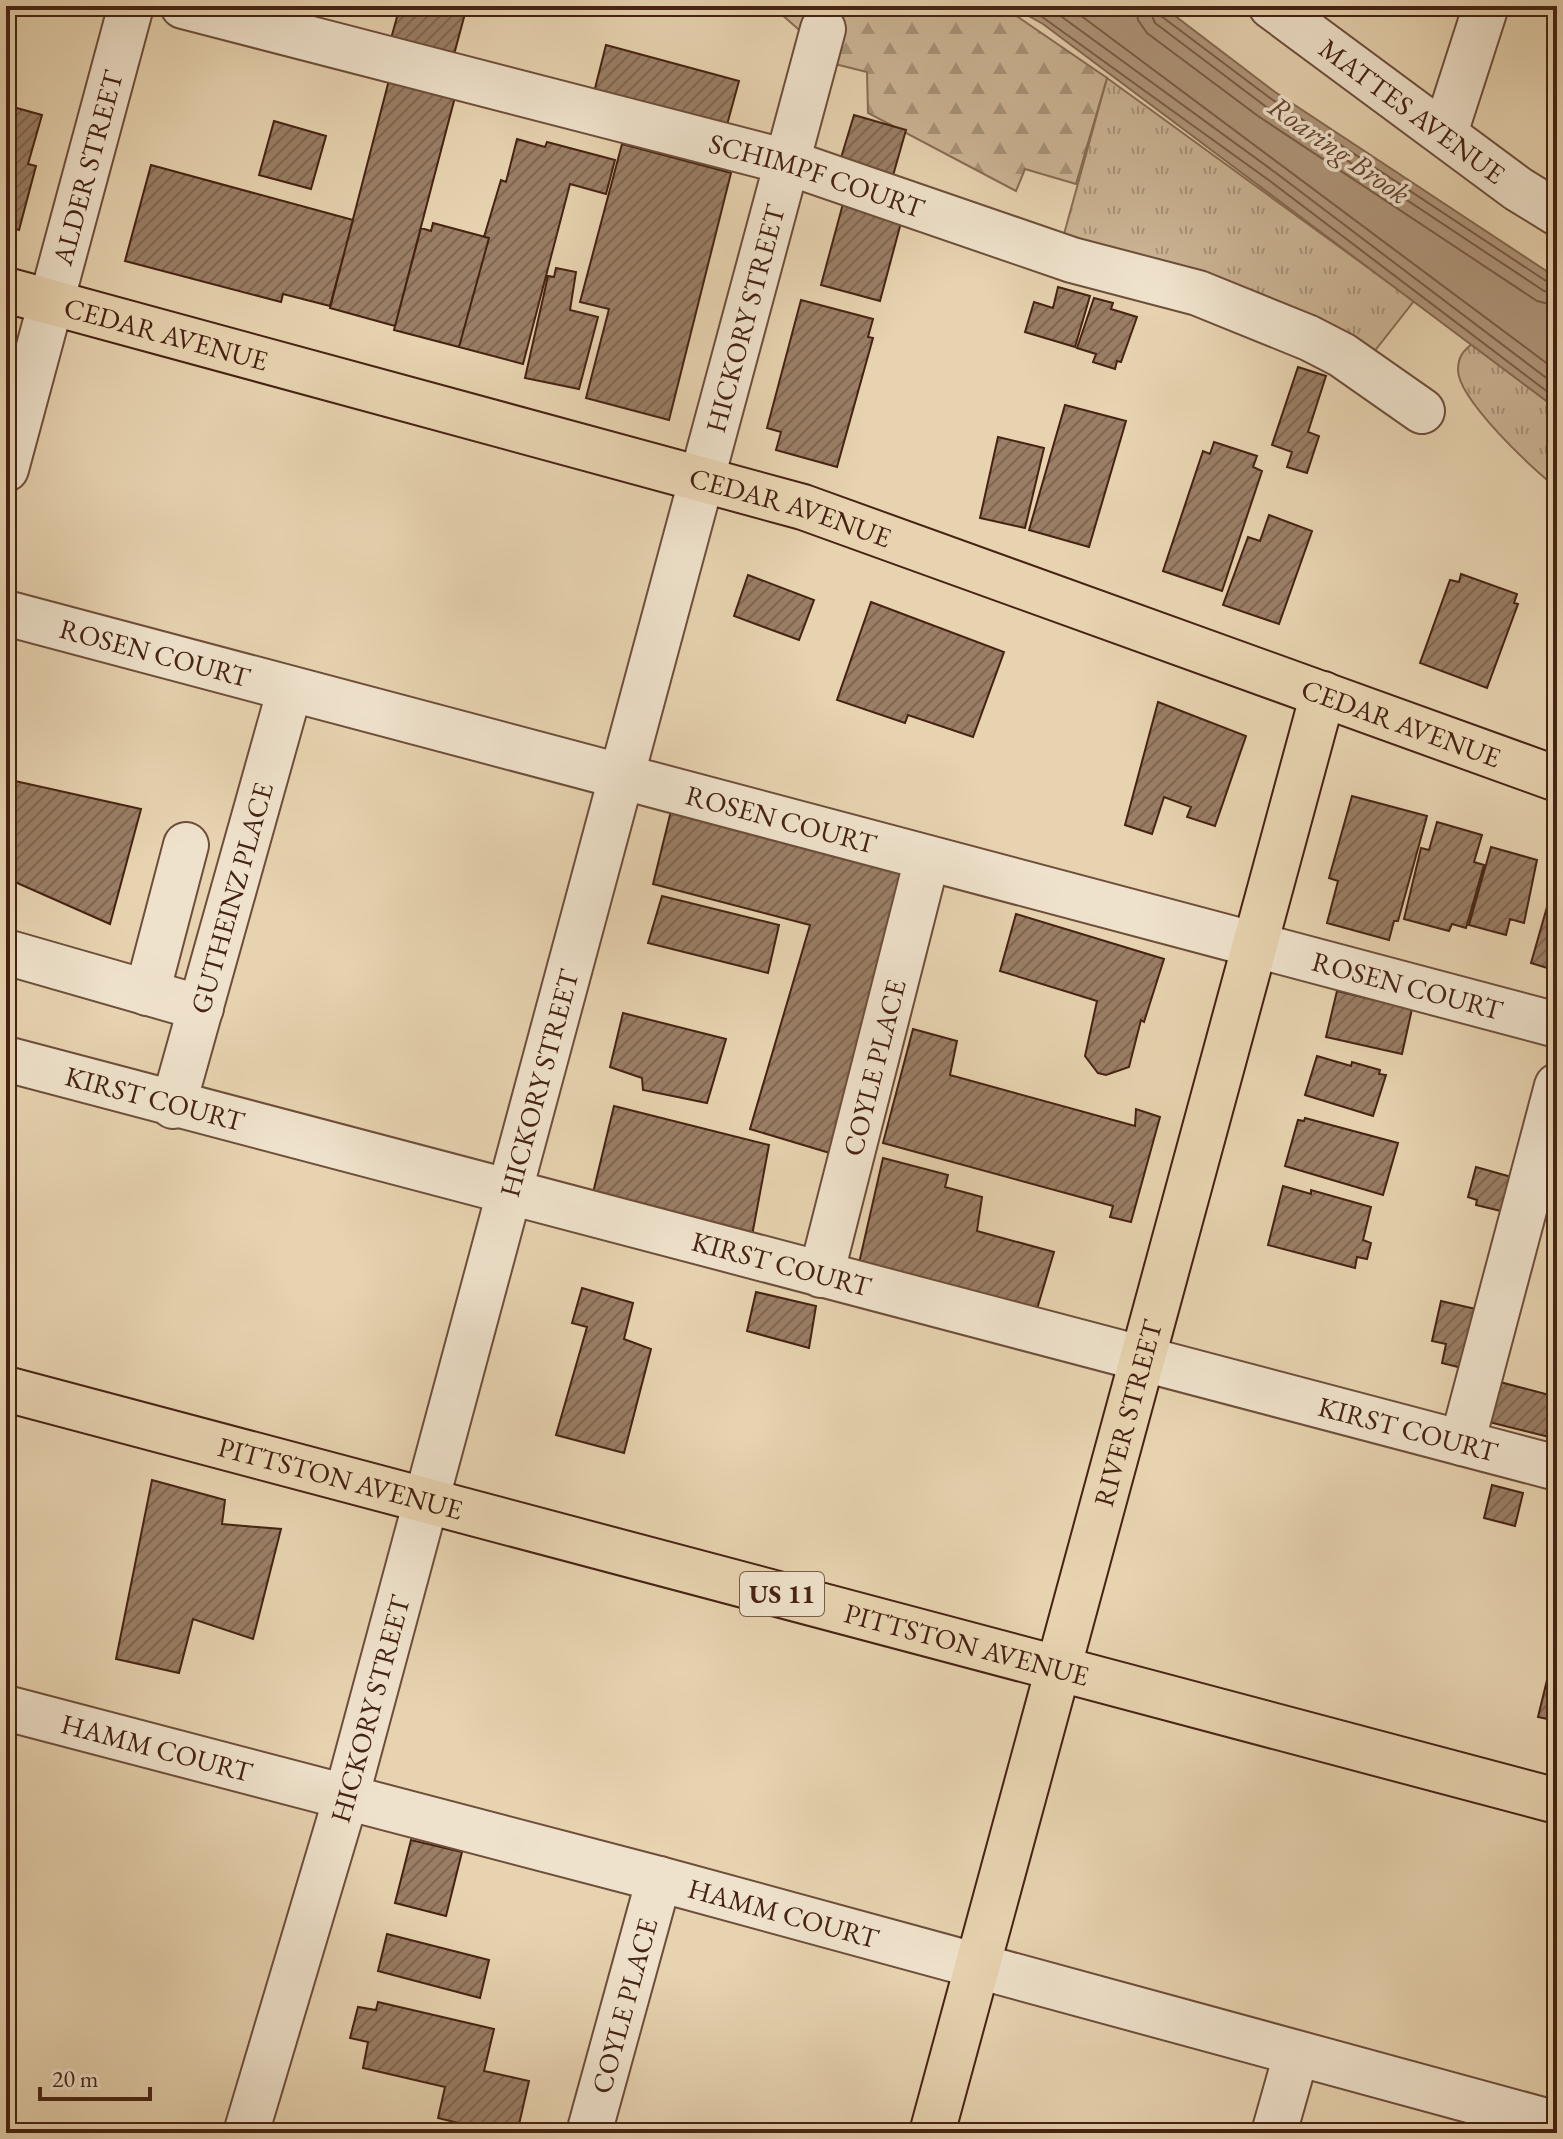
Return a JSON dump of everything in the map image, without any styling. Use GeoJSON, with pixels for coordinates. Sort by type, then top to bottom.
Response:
{"type":"FeatureCollection","features":[{"type":"Feature","properties":{"kind":"main road","name":"CEDAR AVENUE"},"geometry":{"type":"LineString","coordinates":[[6,290],[703,477],[902,540],[1557,779]]}},
{"type":"Feature","properties":{"kind":"main road","name":"RIVER STREET"},"geometry":{"type":"LineString","coordinates":[[932,2133],[1323,694]]}},
{"type":"Feature","properties":{"kind":"main road","name":"PITTSTON AVENUE"},"geometry":{"type":"LineString","coordinates":[[6,1389],[1557,1801]]}},
{"type":"Feature","properties":{"kind":"street","name":"ALDER STREET"},"geometry":{"type":"LineString","coordinates":[[6,469],[131,6]]}},
{"type":"Feature","properties":{"kind":"street","name":"SCHIMPF COURT"},"geometry":{"type":"LineString","coordinates":[[183,6],[787,162],[1072,260],[1198,293],[1342,355],[1422,411]]}},
{"type":"Feature","properties":{"kind":"street","name":"MATTES AVENUE"},"geometry":{"type":"LineString","coordinates":[[1271,6],[1557,213]]}},
{"type":"Feature","properties":{"kind":"street"},"geometry":{"type":"LineString","coordinates":[[1445,133],[1486,6]]}},
{"type":"Feature","properties":{"kind":"street","name":"HICKORY STREET"},"geometry":{"type":"LineString","coordinates":[[246,2133],[346,1798],[823,29]]}},
{"type":"Feature","properties":{"kind":"street","name":"ROSEN COURT"},"geometry":{"type":"LineString","coordinates":[[6,613],[1557,1025]]}},
{"type":"Feature","properties":{"kind":"street","name":"GUTHEINZ PLACE"},"geometry":{"type":"LineString","coordinates":[[173,1106],[290,689]]}},
{"type":"Feature","properties":{"kind":"street"},"geometry":{"type":"LineString","coordinates":[[147,993],[186,845]]}},
{"type":"Feature","properties":{"kind":"street","name":"COYLE PLACE"},"geometry":{"type":"LineString","coordinates":[[821,1275],[927,859]]}},
{"type":"Feature","properties":{"kind":"street"},"geometry":{"type":"LineString","coordinates":[[6,952],[201,1008]]}},
{"type":"Feature","properties":{"kind":"street","name":"KIRST COURT"},"geometry":{"type":"LineString","coordinates":[[6,1059],[173,1106],[1144,1356],[1557,1468]]}},
{"type":"Feature","properties":{"kind":"street"},"geometry":{"type":"LineString","coordinates":[[1462,1443],[1557,1086]]}},
{"type":"Feature","properties":{"kind":"street","name":"HAMM COURT"},"geometry":{"type":"LineString","coordinates":[[8,1718],[346,1798],[659,1879],[1557,2124]]}},
{"type":"Feature","properties":{"kind":"street","name":"COYLE PLACE"},"geometry":{"type":"LineString","coordinates":[[589,2133],[659,1879]]}},
{"type":"Feature","properties":{"kind":"street"},"geometry":{"type":"LineString","coordinates":[[1274,2133],[1296,2055]]}},
{"type":"Feature","properties":{"kind":"green space"},"geometry":{"type":"Polygon","coordinates":[[[772,6],[1002,6],[1107,78],[1076,184],[1025,169],[1016,191],[868,113],[867,72],[839,65],[772,6]]]}},
{"type":"Feature","properties":{"kind":"green space"},"geometry":{"type":"Polygon","coordinates":[[[1107,78],[1414,301],[1373,353],[1061,245],[1107,78]]]}},
{"type":"Feature","properties":{"kind":"green space"},"geometry":{"type":"Polygon","coordinates":[[[1472,344],[1557,409],[1557,488],[1531,466],[1483,415],[1461,383],[1459,361],[1472,344]]]}},
{"type":"Feature","properties":{"kind":"water","name":"Roaring Brook"},"geometry":{"type":"Polygon","coordinates":[[[1011,6],[1162,6],[1275,92],[1557,278],[1557,409],[1043,24],[1011,6]]]}},
{"type":"Feature","properties":{"kind":"building"},"geometry":{"type":"Polygon","coordinates":[[[400,6],[467,6],[452,62],[389,46],[400,6]]]}},
{"type":"Feature","properties":{"kind":"building"},"geometry":{"type":"Polygon","coordinates":[[[606,45],[739,81],[722,143],[590,108],[606,45]]]}},
{"type":"Feature","properties":{"kind":"building"},"geometry":{"type":"Polygon","coordinates":[[[389,80],[455,97],[395,326],[330,308],[389,80]]]}},
{"type":"Feature","properties":{"kind":"building"},"geometry":{"type":"Polygon","coordinates":[[[6,105],[42,115],[28,164],[36,166],[19,230],[6,226],[6,105]]]}},
{"type":"Feature","properties":{"kind":"building"},"geometry":{"type":"Polygon","coordinates":[[[854,115],[906,130],[890,186],[837,171],[854,115]]]}},
{"type":"Feature","properties":{"kind":"building"},"geometry":{"type":"Polygon","coordinates":[[[274,121],[326,136],[311,189],[259,175],[274,121]]]}},
{"type":"Feature","properties":{"kind":"building"},"geometry":{"type":"Polygon","coordinates":[[[517,139],[545,147],[547,142],[615,160],[606,194],[570,184],[523,364],[459,347],[489,238],[484,237],[501,180],[506,182],[517,139]]]}},
{"type":"Feature","properties":{"kind":"building"},"geometry":{"type":"Polygon","coordinates":[[[622,144],[731,173],[669,420],[586,398],[609,309],[580,302],[622,144]]]}},
{"type":"Feature","properties":{"kind":"building"},"geometry":{"type":"Polygon","coordinates":[[[151,165],[353,220],[330,306],[283,294],[281,302],[125,261],[151,165]]]}},
{"type":"Feature","properties":{"kind":"building"},"geometry":{"type":"Polygon","coordinates":[[[844,200],[903,215],[880,301],[821,285],[844,200]]]}},
{"type":"Feature","properties":{"kind":"building"},"geometry":{"type":"Polygon","coordinates":[[[433,223],[489,238],[459,347],[394,330],[421,228],[431,231],[433,223]]]}},
{"type":"Feature","properties":{"kind":"building"},"geometry":{"type":"Polygon","coordinates":[[[556,268],[576,272],[570,310],[598,317],[579,389],[525,378],[548,276],[554,277],[556,268]]]}},
{"type":"Feature","properties":{"kind":"building"},"geometry":{"type":"Polygon","coordinates":[[[1058,287],[1090,296],[1075,347],[1025,332],[1034,302],[1053,308],[1058,287]]]}},
{"type":"Feature","properties":{"kind":"building"},"geometry":{"type":"Polygon","coordinates":[[[1094,298],[1113,303],[1111,309],[1137,317],[1121,362],[1117,361],[1115,369],[1093,362],[1096,354],[1077,348],[1094,298]]]}},
{"type":"Feature","properties":{"kind":"building"},"geometry":{"type":"Polygon","coordinates":[[[801,300],[873,319],[868,337],[873,338],[837,467],[776,450],[781,432],[767,428],[801,300]]]}},
{"type":"Feature","properties":{"kind":"building"},"geometry":{"type":"Polygon","coordinates":[[[1298,367],[1326,376],[1308,432],[1319,436],[1307,473],[1287,467],[1292,452],[1272,445],[1298,367]]]}},
{"type":"Feature","properties":{"kind":"building"},"geometry":{"type":"Polygon","coordinates":[[[1065,405],[1126,421],[1089,547],[1029,530],[1065,405]]]}},
{"type":"Feature","properties":{"kind":"building"},"geometry":{"type":"Polygon","coordinates":[[[998,437],[1044,448],[1025,528],[980,518],[998,437]]]}},
{"type":"Feature","properties":{"kind":"building"},"geometry":{"type":"Polygon","coordinates":[[[1214,442],[1257,456],[1253,467],[1262,471],[1222,591],[1163,571],[1203,451],[1210,454],[1214,442]]]}},
{"type":"Feature","properties":{"kind":"building"},"geometry":{"type":"Polygon","coordinates":[[[1269,515],[1312,531],[1279,624],[1223,605],[1248,537],[1260,541],[1269,515]]]}},
{"type":"Feature","properties":{"kind":"building"},"geometry":{"type":"Polygon","coordinates":[[[1461,574],[1517,594],[1514,603],[1518,604],[1487,688],[1420,663],[1450,580],[1459,582],[1461,574]]]}},
{"type":"Feature","properties":{"kind":"building"},"geometry":{"type":"Polygon","coordinates":[[[748,575],[814,600],[799,640],[734,616],[748,575]]]}},
{"type":"Feature","properties":{"kind":"building"},"geometry":{"type":"Polygon","coordinates":[[[871,602],[1004,652],[973,737],[908,715],[905,723],[837,700],[871,602]]]}},
{"type":"Feature","properties":{"kind":"building"},"geometry":{"type":"Polygon","coordinates":[[[1158,702],[1246,736],[1215,826],[1187,817],[1191,807],[1164,797],[1152,834],[1125,825],[1158,702]]]}},
{"type":"Feature","properties":{"kind":"building"},"geometry":{"type":"Polygon","coordinates":[[[6,779],[141,809],[110,924],[6,878],[6,779]]]}},
{"type":"Feature","properties":{"kind":"building"},"geometry":{"type":"Polygon","coordinates":[[[1352,796],[1427,816],[1398,921],[1394,921],[1389,940],[1327,923],[1338,881],[1329,878],[1352,796]]]}},
{"type":"Feature","properties":{"kind":"building"},"geometry":{"type":"Polygon","coordinates":[[[671,811],[912,871],[843,1157],[750,1129],[810,925],[653,884],[671,811]]]}},
{"type":"Feature","properties":{"kind":"building"},"geometry":{"type":"Polygon","coordinates":[[[1437,822],[1482,835],[1474,862],[1484,865],[1466,928],[1452,924],[1449,931],[1404,919],[1421,848],[1429,850],[1437,822]]]}},
{"type":"Feature","properties":{"kind":"building"},"geometry":{"type":"Polygon","coordinates":[[[1491,847],[1537,860],[1524,923],[1510,919],[1506,935],[1469,925],[1491,847]]]}},
{"type":"Feature","properties":{"kind":"building"},"geometry":{"type":"Polygon","coordinates":[[[1557,872],[1557,971],[1531,963],[1557,872]]]}},
{"type":"Feature","properties":{"kind":"building"},"geometry":{"type":"Polygon","coordinates":[[[662,896],[779,925],[768,973],[648,943],[662,896]]]}},
{"type":"Feature","properties":{"kind":"building"},"geometry":{"type":"Polygon","coordinates":[[[1016,914],[1164,959],[1144,1022],[1141,1020],[1129,1067],[1106,1075],[1098,1073],[1085,1056],[1097,1001],[1000,971],[1016,914]]]}},
{"type":"Feature","properties":{"kind":"building"},"geometry":{"type":"Polygon","coordinates":[[[1337,991],[1412,1009],[1402,1054],[1326,1037],[1337,991]]]}},
{"type":"Feature","properties":{"kind":"building"},"geometry":{"type":"Polygon","coordinates":[[[623,1013],[726,1039],[707,1103],[643,1090],[642,1078],[610,1067],[623,1013]]]}},
{"type":"Feature","properties":{"kind":"building"},"geometry":{"type":"Polygon","coordinates":[[[913,1029],[957,1041],[950,1075],[1135,1126],[1136,1109],[1160,1117],[1131,1222],[1110,1217],[1113,1206],[883,1143],[913,1029]]]}},
{"type":"Feature","properties":{"kind":"building"},"geometry":{"type":"Polygon","coordinates":[[[1317,1056],[1351,1066],[1352,1062],[1380,1070],[1379,1074],[1386,1075],[1373,1116],[1305,1095],[1317,1056]]]}},
{"type":"Feature","properties":{"kind":"building"},"geometry":{"type":"Polygon","coordinates":[[[614,1106],[769,1145],[751,1241],[592,1197],[614,1106]]]}},
{"type":"Feature","properties":{"kind":"building"},"geometry":{"type":"Polygon","coordinates":[[[1305,1118],[1398,1143],[1383,1195],[1285,1166],[1298,1120],[1304,1121],[1305,1118]]]}},
{"type":"Feature","properties":{"kind":"building"},"geometry":{"type":"Polygon","coordinates":[[[883,1158],[948,1175],[945,1187],[982,1197],[977,1231],[1054,1252],[1034,1319],[857,1272],[883,1158]]]}},
{"type":"Feature","properties":{"kind":"building"},"geometry":{"type":"Polygon","coordinates":[[[1476,1167],[1515,1178],[1505,1212],[1476,1205],[1477,1200],[1468,1197],[1476,1167]]]}},
{"type":"Feature","properties":{"kind":"building"},"geometry":{"type":"Polygon","coordinates":[[[1283,1186],[1311,1194],[1311,1190],[1371,1207],[1363,1240],[1371,1243],[1367,1259],[1357,1257],[1355,1268],[1268,1245],[1283,1186]]]}},
{"type":"Feature","properties":{"kind":"building"},"geometry":{"type":"Polygon","coordinates":[[[582,1288],[633,1303],[624,1339],[651,1349],[624,1453],[556,1435],[587,1327],[572,1323],[582,1288]]]}},
{"type":"Feature","properties":{"kind":"building"},"geometry":{"type":"Polygon","coordinates":[[[756,1292],[816,1306],[809,1348],[747,1331],[756,1292]]]}},
{"type":"Feature","properties":{"kind":"building"},"geometry":{"type":"Polygon","coordinates":[[[1441,1301],[1480,1310],[1466,1369],[1442,1363],[1446,1344],[1432,1341],[1441,1301]]]}},
{"type":"Feature","properties":{"kind":"building"},"geometry":{"type":"Polygon","coordinates":[[[1500,1382],[1557,1397],[1553,1438],[1489,1422],[1500,1382]]]}},
{"type":"Feature","properties":{"kind":"building"},"geometry":{"type":"Polygon","coordinates":[[[152,1480],[225,1500],[222,1524],[281,1529],[253,1639],[193,1619],[179,1673],[116,1659],[152,1480]]]}},
{"type":"Feature","properties":{"kind":"building"},"geometry":{"type":"Polygon","coordinates":[[[1492,1485],[1523,1493],[1515,1526],[1484,1518],[1492,1485]]]}},
{"type":"Feature","properties":{"kind":"building"},"geometry":{"type":"Polygon","coordinates":[[[1557,1639],[1557,1721],[1538,1717],[1557,1639]]]}},
{"type":"Feature","properties":{"kind":"building"},"geometry":{"type":"Polygon","coordinates":[[[411,1840],[462,1852],[446,1916],[395,1903],[411,1840]]]}},
{"type":"Feature","properties":{"kind":"building"},"geometry":{"type":"Polygon","coordinates":[[[387,1934],[489,1960],[480,1998],[378,1971],[387,1934]]]}},
{"type":"Feature","properties":{"kind":"building"},"geometry":{"type":"Polygon","coordinates":[[[378,2002],[494,2029],[484,2071],[529,2081],[517,2133],[499,2133],[438,2118],[445,2087],[363,2068],[368,2042],[350,2038],[358,2007],[376,2010],[378,2002]]]}}]}
